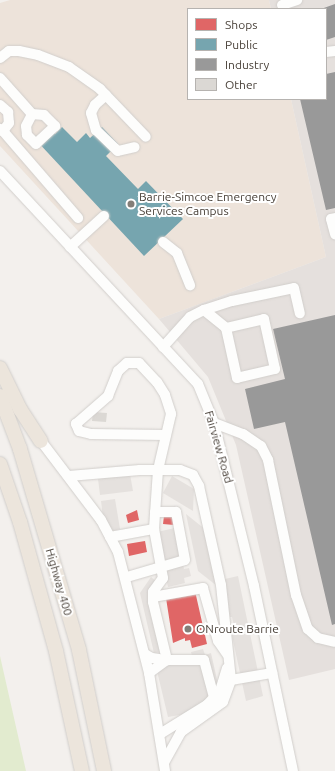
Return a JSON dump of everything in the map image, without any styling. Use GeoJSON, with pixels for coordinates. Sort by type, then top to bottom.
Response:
{"type":"FeatureCollection","features":[{"type":"Feature","properties":{"kind":"highway"},"geometry":{"type":"LineString","coordinates":[[0,368],[20,409],[41,441]]}},
{"type":"Feature","properties":{"kind":"highway","name":"Highway 400"},"geometry":{"type":"LineString","coordinates":[[0,396],[20,448],[79,650],[104,771]]}},
{"type":"Feature","properties":{"kind":"highway","name":"Highway 400"},"geometry":{"type":"LineString","coordinates":[[0,464],[20,522],[56,651],[82,771]]}},
{"type":"Feature","properties":{"kind":"street"},"geometry":{"type":"LineString","coordinates":[[282,5],[297,0]]}},
{"type":"Feature","properties":{"kind":"street"},"geometry":{"type":"LineString","coordinates":[[0,58],[9,51],[19,51],[57,61],[69,66],[106,95],[146,137]]}},
{"type":"Feature","properties":{"kind":"street"},"geometry":{"type":"LineString","coordinates":[[0,78],[32,114]]}},
{"type":"Feature","properties":{"kind":"street"},"geometry":{"type":"LineString","coordinates":[[106,95],[95,105],[91,113],[96,130],[118,151],[135,148]]}},
{"type":"Feature","properties":{"kind":"street"},"geometry":{"type":"LineString","coordinates":[[0,105],[8,112],[9,123],[1,130],[78,218]]}},
{"type":"Feature","properties":{"kind":"street","name":"Fairview Road"},"geometry":{"type":"LineString","coordinates":[[0,171],[198,384],[214,423],[294,771]]}},
{"type":"Feature","properties":{"kind":"street"},"geometry":{"type":"LineString","coordinates":[[70,247],[104,216]]}},
{"type":"Feature","properties":{"kind":"street"},"geometry":{"type":"LineString","coordinates":[[335,218],[331,219],[335,234]]}},
{"type":"Feature","properties":{"kind":"street"},"geometry":{"type":"LineString","coordinates":[[163,242],[177,253],[190,285]]}},
{"type":"Feature","properties":{"kind":"street"},"geometry":{"type":"LineString","coordinates":[[163,347],[190,317],[204,310],[232,301],[294,288],[300,313]]}},
{"type":"Feature","properties":{"kind":"street"},"geometry":{"type":"LineString","coordinates":[[204,310],[226,328],[237,378],[275,369],[264,319],[226,328]]}},
{"type":"Feature","properties":{"kind":"street"},"geometry":{"type":"LineString","coordinates":[[166,435],[91,434],[79,431],[76,424],[108,396],[122,366],[133,362],[139,363],[158,382],[170,407],[166,435],[158,470],[154,529],[163,578],[153,592],[167,660]]}},
{"type":"Feature","properties":{"kind":"street"},"geometry":{"type":"LineString","coordinates":[[214,423],[243,434],[261,446],[268,460],[296,595],[308,629],[318,638],[335,642]]}},
{"type":"Feature","properties":{"kind":"street"},"geometry":{"type":"LineString","coordinates":[[41,441],[102,520],[126,577],[149,673],[165,767]]}},
{"type":"Feature","properties":{"kind":"street"},"geometry":{"type":"LineString","coordinates":[[69,476],[158,470],[188,472],[193,476],[199,486],[221,585],[231,680],[223,702],[181,732],[165,767]]}},
{"type":"Feature","properties":{"kind":"street"},"geometry":{"type":"LineString","coordinates":[[126,577],[184,562],[185,558],[176,512],[155,512]]}},
{"type":"Feature","properties":{"kind":"street"},"geometry":{"type":"LineString","coordinates":[[110,537],[154,529]]}},
{"type":"Feature","properties":{"kind":"street"},"geometry":{"type":"LineString","coordinates":[[153,596],[203,588],[218,641],[228,658],[222,686],[214,698],[207,705],[160,734]]}},
{"type":"Feature","properties":{"kind":"street"},"geometry":{"type":"LineString","coordinates":[[145,654],[152,658],[167,660],[204,660],[214,698]]}},
{"type":"Feature","properties":{"kind":"street"},"geometry":{"type":"LineString","coordinates":[[149,673],[167,660]]}},
{"type":"Feature","properties":{"kind":"street"},"geometry":{"type":"LineString","coordinates":[[231,680],[272,673]]}},
{"type":"Feature","properties":{"kind":"shaded area"},"geometry":{"type":"Polygon","coordinates":[[[10,0],[269,0],[271,8],[187,8],[187,100],[291,100],[326,257],[159,319],[0,146],[0,3],[10,0]]]}},
{"type":"Feature","properties":{"kind":"shaded area"},"geometry":{"type":"Polygon","coordinates":[[[269,0],[335,0],[335,669],[289,680],[236,445],[208,377],[159,319],[326,257],[291,100],[327,100],[327,8],[271,8],[269,0]]]}},
{"type":"Feature","properties":{"kind":"shaded area"},"geometry":{"type":"Polygon","coordinates":[[[130,474],[133,491],[100,495],[98,479],[130,474]]]}},
{"type":"Feature","properties":{"kind":"shaded area"},"geometry":{"type":"Polygon","coordinates":[[[172,476],[194,489],[193,511],[163,493],[172,476]]]}},
{"type":"Feature","properties":{"kind":"shaded area"},"geometry":{"type":"Polygon","coordinates":[[[115,499],[120,529],[112,531],[103,517],[101,501],[115,499]]]}},
{"type":"Feature","properties":{"kind":"shaded area"},"geometry":{"type":"Polygon","coordinates":[[[186,514],[206,530],[217,586],[198,571],[186,514]]]}},
{"type":"Feature","properties":{"kind":"shaded area"},"geometry":{"type":"Polygon","coordinates":[[[175,528],[181,559],[163,563],[157,532],[175,528]]]}},
{"type":"Feature","properties":{"kind":"shaded area"},"geometry":{"type":"Polygon","coordinates":[[[183,565],[184,569],[189,568],[191,576],[184,578],[185,583],[168,587],[164,569],[183,565]]]}},
{"type":"Feature","properties":{"kind":"shaded area"},"geometry":{"type":"Polygon","coordinates":[[[238,576],[263,696],[246,701],[231,631],[235,630],[232,617],[228,617],[225,579],[238,576]]]}},
{"type":"Feature","properties":{"kind":"shaded area"},"geometry":{"type":"Polygon","coordinates":[[[151,577],[157,582],[149,594],[162,652],[154,653],[140,593],[151,577]]]}},
{"type":"Feature","properties":{"kind":"shaded area"},"geometry":{"type":"Polygon","coordinates":[[[203,649],[205,655],[211,653],[218,684],[214,685],[215,690],[203,702],[185,714],[168,717],[157,671],[162,669],[162,666],[192,656],[191,652],[203,649]]]}},
{"type":"Feature","properties":{"kind":"green space"},"geometry":{"type":"Polygon","coordinates":[[[0,656],[26,771],[0,771],[0,656]]]}},
{"type":"Feature","properties":{"kind":"building: Shops"},"geometry":{"type":"Polygon","coordinates":[[[137,510],[139,520],[128,523],[126,515],[137,510]]]}},
{"type":"Feature","properties":{"kind":"building: Shops"},"geometry":{"type":"Polygon","coordinates":[[[164,516],[175,516],[174,525],[163,524],[164,516]]]}},
{"type":"Feature","properties":{"kind":"building: Shops"},"geometry":{"type":"Polygon","coordinates":[[[145,541],[147,552],[129,556],[127,544],[145,541]]]}},
{"type":"Feature","properties":{"kind":"building: Shops","name":"ONroute Barrie"},"geometry":{"type":"Polygon","coordinates":[[[195,591],[207,644],[192,648],[190,640],[185,641],[185,638],[173,643],[166,598],[195,591]]]}},
{"type":"Feature","properties":{"kind":"building: Public","name":"Barrie-Simcoe Emergency Services Campus"},"geometry":{"type":"Polygon","coordinates":[[[48,126],[55,134],[62,127],[77,142],[86,133],[90,138],[102,127],[118,144],[106,156],[138,189],[146,181],[183,219],[144,256],[35,139],[48,126]]]}},
{"type":"Feature","properties":{"kind":"building: Industry"},"geometry":{"type":"Polygon","coordinates":[[[335,4],[335,37],[327,40],[327,8],[324,8],[335,4]]]}},
{"type":"Feature","properties":{"kind":"building: Industry"},"geometry":{"type":"Polygon","coordinates":[[[335,72],[335,208],[326,210],[300,100],[327,100],[327,74],[335,72]]]}},
{"type":"Feature","properties":{"kind":"building: Industry"},"geometry":{"type":"Polygon","coordinates":[[[335,315],[335,624],[332,625],[285,422],[254,429],[245,389],[285,379],[273,329],[335,315]]]}},
{"type":"Feature","properties":{"kind":"building: Other"},"geometry":{"type":"Polygon","coordinates":[[[93,412],[107,413],[106,422],[92,421],[93,412]]]}},
{"type":"Feature","properties":{"kind":"place","name":"Barrie-Simcoe Emergency Services Campus"},"geometry":{"type":"Point","coordinates":[131,204]}},
{"type":"Feature","properties":{"kind":"place","name":"ONroute Barrie"},"geometry":{"type":"Point","coordinates":[188,629]}}]}
